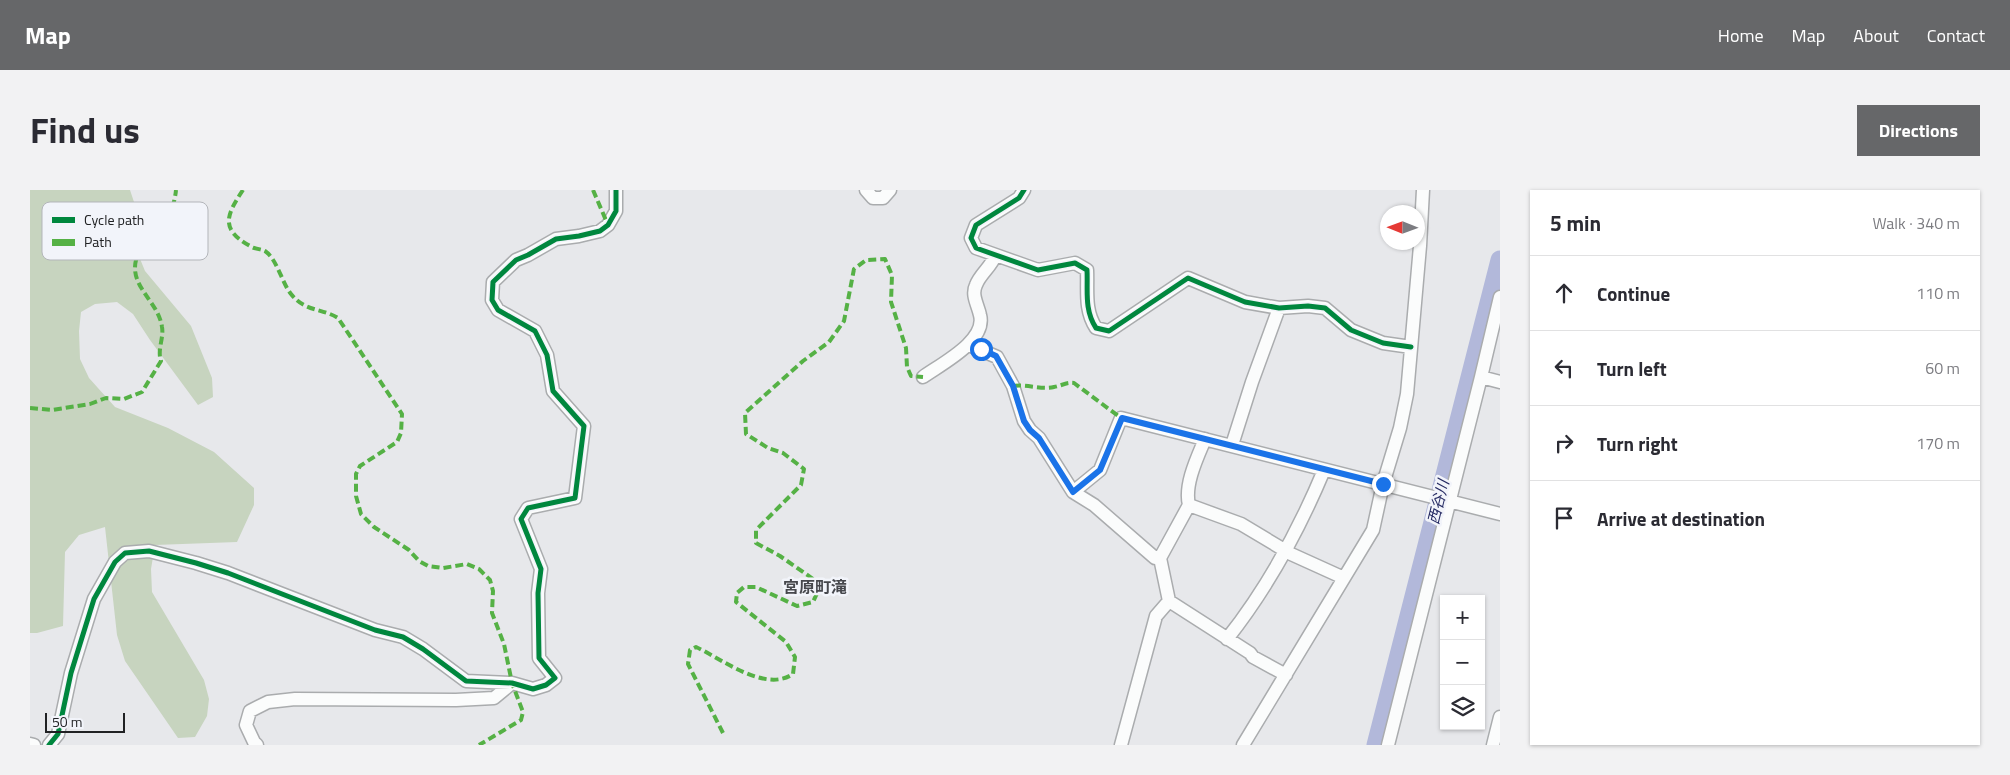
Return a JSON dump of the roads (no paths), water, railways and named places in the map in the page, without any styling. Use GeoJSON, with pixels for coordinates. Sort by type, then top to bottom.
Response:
{"type":"FeatureCollection","features":[{"type":"Feature","properties":{"kind":"street"},"geometry":{"type":"LineString","coordinates":[[49,745],[58,734],[74,664],[94,599],[115,562],[125,553],[149,551],[220,571],[375,630],[404,637],[424,649],[466,681],[512,683],[533,690],[546,685],[554,678],[539,658],[538,593],[541,569],[521,519],[528,508],[575,498],[584,426],[553,390],[547,356],[535,331],[498,310],[492,300],[493,282],[516,260],[528,256],[556,239],[600,231],[608,225],[616,211],[616,190]]}},
{"type":"Feature","properties":{"kind":"street"},"geometry":{"type":"LineString","coordinates":[[866,190],[873,198],[883,198],[890,190]]}},
{"type":"Feature","properties":{"kind":"street"},"geometry":{"type":"LineString","coordinates":[[1024,190],[1019,198],[976,225],[971,238],[976,248],[1038,270],[1076,263],[1087,270],[1087,301],[1090,319],[1096,328],[1109,331],[1188,278],[1245,302],[1279,308],[1308,306],[1325,308],[1351,330],[1383,343],[1411,347]]}},
{"type":"Feature","properties":{"kind":"street"},"geometry":{"type":"LineString","coordinates":[[1242,745],[1373,530],[1407,394],[1423,190]]}},
{"type":"Feature","properties":{"kind":"street"},"geometry":{"type":"LineString","coordinates":[[923,377],[969,345],[978,332],[981,317],[974,297],[975,285],[992,264],[995,256]]}},
{"type":"Feature","properties":{"kind":"street"},"geometry":{"type":"LineString","coordinates":[[1388,745],[1500,296]]}},
{"type":"Feature","properties":{"kind":"street"},"geometry":{"type":"LineString","coordinates":[[1232,445],[1252,382],[1279,308]]}},
{"type":"Feature","properties":{"kind":"street"},"geometry":{"type":"LineString","coordinates":[[969,345],[996,356],[1013,386],[1024,421],[1039,438],[1073,492],[1094,505],[1155,558],[1160,558]]}},
{"type":"Feature","properties":{"kind":"street"},"geometry":{"type":"LineString","coordinates":[[1481,377],[1500,382]]}},
{"type":"Feature","properties":{"kind":"street"},"geometry":{"type":"LineString","coordinates":[[1073,492],[1100,470],[1122,418],[1500,514]]}},
{"type":"Feature","properties":{"kind":"street"},"geometry":{"type":"LineString","coordinates":[[1205,439],[1193,468],[1188,499],[1189,505],[1160,558],[1169,601],[1250,653],[1253,657],[1286,675]]}},
{"type":"Feature","properties":{"kind":"street"},"geometry":{"type":"LineString","coordinates":[[1227,639],[1264,588],[1286,550],[1314,496],[1324,470]]}},
{"type":"Feature","properties":{"kind":"street"},"geometry":{"type":"LineString","coordinates":[[1189,505],[1241,524],[1286,550],[1344,578]]}},
{"type":"Feature","properties":{"kind":"street"},"geometry":{"type":"LineString","coordinates":[[1121,745],[1156,616],[1169,601]]}},
{"type":"Feature","properties":{"kind":"street"},"geometry":{"type":"LineString","coordinates":[[257,745],[246,725],[250,711],[268,702],[295,699],[456,700],[494,698],[512,683]]}},
{"type":"Feature","properties":{"kind":"street"},"geometry":{"type":"LineString","coordinates":[[1493,745],[1500,717]]}},
{"type":"Feature","properties":{"kind":"street"},"geometry":{"type":"LineString","coordinates":[[30,744],[34,745]]}},
{"type":"Feature","properties":{"kind":"waterway","name":"西谷川"},"geometry":{"type":"LineString","coordinates":[[1376,745],[1500,260]]}},
{"type":"Feature","properties":{"kind":"district","name":"宮原町滝"},"geometry":{"type":"Point","coordinates":[815,587]}}]}
